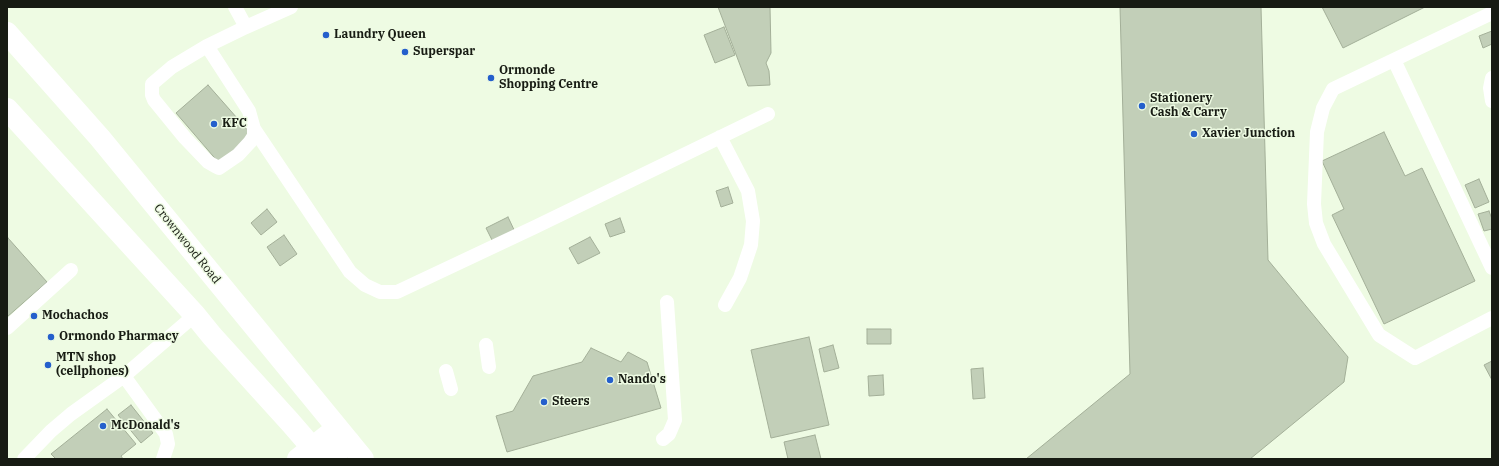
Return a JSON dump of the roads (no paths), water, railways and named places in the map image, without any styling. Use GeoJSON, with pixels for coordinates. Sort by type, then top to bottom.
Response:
{"type":"FeatureCollection","features":[{"type":"Feature","properties":{"kind":"main road","name":"Crownwood Road"},"geometry":{"type":"LineString","coordinates":[[7,33],[100,138],[363,459]]}},
{"type":"Feature","properties":{"kind":"main road"},"geometry":{"type":"LineString","coordinates":[[7,109],[195,315],[315,456],[343,435]]}},
{"type":"Feature","properties":{"kind":"lane"},"geometry":{"type":"LineString","coordinates":[[235,7],[246,27]]}},
{"type":"Feature","properties":{"kind":"lane"},"geometry":{"type":"LineString","coordinates":[[207,46],[249,111],[254,129],[254,136],[250,142],[238,155],[219,168],[208,162],[185,138],[154,100],[152,84],[172,67],[207,46],[291,7]]}},
{"type":"Feature","properties":{"kind":"lane"},"geometry":{"type":"LineString","coordinates":[[1492,13],[1333,89],[1322,108],[1317,132],[1314,204],[1316,223],[1324,244],[1379,335],[1415,358],[1492,318]]}},
{"type":"Feature","properties":{"kind":"lane"},"geometry":{"type":"LineString","coordinates":[[1394,60],[1492,268]]}},
{"type":"Feature","properties":{"kind":"lane"},"geometry":{"type":"LineString","coordinates":[[1492,78],[1490,88],[1492,101]]}},
{"type":"Feature","properties":{"kind":"lane"},"geometry":{"type":"LineString","coordinates":[[254,129],[350,272],[365,285],[380,292],[397,292],[768,114]]}},
{"type":"Feature","properties":{"kind":"lane"},"geometry":{"type":"LineString","coordinates":[[720,137],[748,191],[753,222],[751,245],[742,271],[725,305]]}},
{"type":"Feature","properties":{"kind":"lane"},"geometry":{"type":"LineString","coordinates":[[7,328],[71,270]]}},
{"type":"Feature","properties":{"kind":"lane"},"geometry":{"type":"LineString","coordinates":[[663,439],[669,434],[675,420],[667,302]]}},
{"type":"Feature","properties":{"kind":"lane"},"geometry":{"type":"LineString","coordinates":[[24,459],[51,431],[71,414],[124,376],[195,315]]}},
{"type":"Feature","properties":{"kind":"lane"},"geometry":{"type":"LineString","coordinates":[[486,346],[488,367]]}},
{"type":"Feature","properties":{"kind":"lane"},"geometry":{"type":"LineString","coordinates":[[446,371],[452,389]]}},
{"type":"Feature","properties":{"kind":"lane"},"geometry":{"type":"LineString","coordinates":[[124,376],[166,434],[168,444],[163,459]]}},
{"type":"Feature","properties":{"kind":"place","name":"Laundry Queen"},"geometry":{"type":"Point","coordinates":[326,35]}},
{"type":"Feature","properties":{"kind":"place","name":"Superspar"},"geometry":{"type":"Point","coordinates":[405,52]}},
{"type":"Feature","properties":{"kind":"place","name":"Ormonde Shopping Centre"},"geometry":{"type":"Point","coordinates":[491,78]}},
{"type":"Feature","properties":{"kind":"place","name":"Stationery Cash & Carry"},"geometry":{"type":"Point","coordinates":[1142,106]}},
{"type":"Feature","properties":{"kind":"place","name":"KFC"},"geometry":{"type":"Point","coordinates":[214,124]}},
{"type":"Feature","properties":{"kind":"place","name":"Xavier Junction"},"geometry":{"type":"Point","coordinates":[1194,134]}},
{"type":"Feature","properties":{"kind":"place","name":"Mochachos"},"geometry":{"type":"Point","coordinates":[34,316]}},
{"type":"Feature","properties":{"kind":"place","name":"Ormondo Pharmacy"},"geometry":{"type":"Point","coordinates":[51,337]}},
{"type":"Feature","properties":{"kind":"place","name":"MTN shop (cellphones)"},"geometry":{"type":"Point","coordinates":[48,365]}},
{"type":"Feature","properties":{"kind":"place","name":"Nando's"},"geometry":{"type":"Point","coordinates":[610,380]}},
{"type":"Feature","properties":{"kind":"place","name":"Steers"},"geometry":{"type":"Point","coordinates":[544,402]}},
{"type":"Feature","properties":{"kind":"place","name":"McDonald's"},"geometry":{"type":"Point","coordinates":[103,426]}}]}
